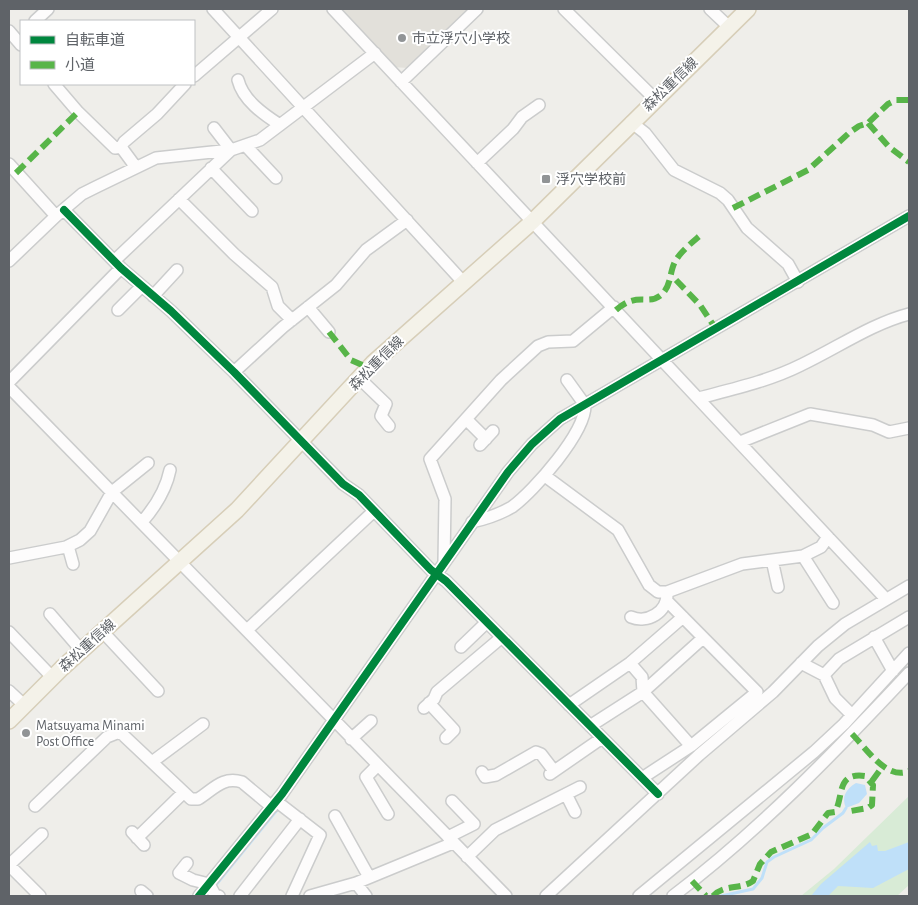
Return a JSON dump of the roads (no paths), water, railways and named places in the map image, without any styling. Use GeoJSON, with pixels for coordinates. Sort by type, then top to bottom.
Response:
{"type":"FeatureCollection","features":[{"type":"Feature","properties":{"kind":"main road","name":"森松重信線"},"geometry":{"type":"LineString","coordinates":[[9,721],[52,677],[237,510],[359,378],[399,339],[532,222],[631,122],[748,9]]}},
{"type":"Feature","properties":{"kind":"street"},"geometry":{"type":"LineString","coordinates":[[36,20],[48,9]]}},
{"type":"Feature","properties":{"kind":"street"},"geometry":{"type":"LineString","coordinates":[[213,9],[464,283]]}},
{"type":"Feature","properties":{"kind":"street"},"geometry":{"type":"LineString","coordinates":[[195,75],[272,9]]}},
{"type":"Feature","properties":{"kind":"street"},"geometry":{"type":"LineString","coordinates":[[333,9],[886,599]]}},
{"type":"Feature","properties":{"kind":"street"},"geometry":{"type":"LineString","coordinates":[[401,82],[477,9]]}},
{"type":"Feature","properties":{"kind":"street"},"geometry":{"type":"LineString","coordinates":[[564,9],[655,99]]}},
{"type":"Feature","properties":{"kind":"street"},"geometry":{"type":"LineString","coordinates":[[710,9],[729,27]]}},
{"type":"Feature","properties":{"kind":"street"},"geometry":{"type":"LineString","coordinates":[[9,31],[20,41]]}},
{"type":"Feature","properties":{"kind":"street"},"geometry":{"type":"LineString","coordinates":[[11,253],[82,194],[135,166],[156,158],[175,154],[231,150],[260,140],[374,53]]}},
{"type":"Feature","properties":{"kind":"street"},"geometry":{"type":"LineString","coordinates":[[238,80],[240,89],[254,105],[280,125]]}},
{"type":"Feature","properties":{"kind":"street"},"geometry":{"type":"LineString","coordinates":[[55,85],[78,112],[115,148],[121,147],[124,142],[157,114],[184,85]]}},
{"type":"Feature","properties":{"kind":"street"},"geometry":{"type":"LineString","coordinates":[[477,163],[513,129],[522,117],[539,105]]}},
{"type":"Feature","properties":{"kind":"street"},"geometry":{"type":"LineString","coordinates":[[631,122],[645,134],[674,170],[720,193],[728,200],[747,228],[788,264],[798,282]]}},
{"type":"Feature","properties":{"kind":"street"},"geometry":{"type":"LineString","coordinates":[[214,128],[231,150]]}},
{"type":"Feature","properties":{"kind":"street"},"geometry":{"type":"LineString","coordinates":[[246,146],[276,178]]}},
{"type":"Feature","properties":{"kind":"street"},"geometry":{"type":"LineString","coordinates":[[121,147],[135,166]]}},
{"type":"Feature","properties":{"kind":"street"},"geometry":{"type":"LineString","coordinates":[[9,382],[179,199],[231,150]]}},
{"type":"Feature","properties":{"kind":"street"},"geometry":{"type":"LineString","coordinates":[[9,164],[234,372],[343,484],[359,495],[658,794]]}},
{"type":"Feature","properties":{"kind":"street"},"geometry":{"type":"LineString","coordinates":[[211,168],[252,211]]}},
{"type":"Feature","properties":{"kind":"street"},"geometry":{"type":"LineString","coordinates":[[179,199],[234,254],[272,287],[278,306],[292,320]]}},
{"type":"Feature","properties":{"kind":"street"},"geometry":{"type":"LineString","coordinates":[[199,896],[274,804],[472,522],[508,472],[532,444],[560,419],[909,216]]}},
{"type":"Feature","properties":{"kind":"street"},"geometry":{"type":"LineString","coordinates":[[234,372],[336,284],[366,250],[407,220]]}},
{"type":"Feature","properties":{"kind":"street"},"geometry":{"type":"LineString","coordinates":[[153,296],[177,270]]}},
{"type":"Feature","properties":{"kind":"street"},"geometry":{"type":"LineString","coordinates":[[118,310],[142,286]]}},
{"type":"Feature","properties":{"kind":"street"},"geometry":{"type":"LineString","coordinates":[[308,307],[329,332]]}},
{"type":"Feature","properties":{"kind":"street"},"geometry":{"type":"LineString","coordinates":[[444,562],[445,499],[430,459],[502,380],[538,346],[543,343],[573,341],[614,307]]}},
{"type":"Feature","properties":{"kind":"street"},"geometry":{"type":"LineString","coordinates":[[699,398],[770,378],[800,366],[888,321],[909,314]]}},
{"type":"Feature","properties":{"kind":"street"},"geometry":{"type":"LineString","coordinates":[[359,378],[386,404],[381,416],[389,426]]}},
{"type":"Feature","properties":{"kind":"street"},"geometry":{"type":"LineString","coordinates":[[472,522],[511,507],[544,476],[583,421],[585,405],[566,380]]}},
{"type":"Feature","properties":{"kind":"street"},"geometry":{"type":"LineString","coordinates":[[9,387],[506,896]]}},
{"type":"Feature","properties":{"kind":"street"},"geometry":{"type":"LineString","coordinates":[[740,442],[810,414],[873,425],[889,432],[909,428]]}},
{"type":"Feature","properties":{"kind":"street"},"geometry":{"type":"LineString","coordinates":[[466,419],[486,438]]}},
{"type":"Feature","properties":{"kind":"street"},"geometry":{"type":"LineString","coordinates":[[9,558],[68,546],[80,540],[90,531],[112,492],[148,463]]}},
{"type":"Feature","properties":{"kind":"street"},"geometry":{"type":"LineString","coordinates":[[142,522],[158,500],[167,483],[170,470]]}},
{"type":"Feature","properties":{"kind":"street"},"geometry":{"type":"LineString","coordinates":[[544,476],[618,530],[649,585],[667,596],[683,617],[756,692],[691,746],[642,778]]}},
{"type":"Feature","properties":{"kind":"street"},"geometry":{"type":"LineString","coordinates":[[247,630],[374,511]]}},
{"type":"Feature","properties":{"kind":"street"},"geometry":{"type":"LineString","coordinates":[[631,617],[636,620],[650,618],[656,614],[667,596],[742,564],[803,556],[821,547],[828,536]]}},
{"type":"Feature","properties":{"kind":"street"},"geometry":{"type":"LineString","coordinates":[[68,546],[73,564]]}},
{"type":"Feature","properties":{"kind":"street"},"geometry":{"type":"LineString","coordinates":[[803,556],[833,603]]}},
{"type":"Feature","properties":{"kind":"street"},"geometry":{"type":"LineString","coordinates":[[772,560],[778,587]]}},
{"type":"Feature","properties":{"kind":"street"},"geometry":{"type":"LineString","coordinates":[[546,896],[699,755],[774,692],[801,663],[840,629],[909,586]]}},
{"type":"Feature","properties":{"kind":"street"},"geometry":{"type":"LineString","coordinates":[[50,614],[82,650]]}},
{"type":"Feature","properties":{"kind":"street"},"geometry":{"type":"LineString","coordinates":[[569,705],[630,663],[683,617]]}},
{"type":"Feature","properties":{"kind":"street"},"geometry":{"type":"LineString","coordinates":[[824,675],[839,658],[909,617]]}},
{"type":"Feature","properties":{"kind":"street"},"geometry":{"type":"LineString","coordinates":[[461,647],[487,622]]}},
{"type":"Feature","properties":{"kind":"street"},"geometry":{"type":"LineString","coordinates":[[102,631],[158,692]]}},
{"type":"Feature","properties":{"kind":"street"},"geometry":{"type":"LineString","coordinates":[[9,632],[52,677]]}},
{"type":"Feature","properties":{"kind":"street"},"geometry":{"type":"LineString","coordinates":[[446,738],[454,730],[427,706],[452,674],[502,637]]}},
{"type":"Feature","properties":{"kind":"street"},"geometry":{"type":"LineString","coordinates":[[874,637],[893,671]]}},
{"type":"Feature","properties":{"kind":"street"},"geometry":{"type":"LineString","coordinates":[[590,726],[643,692],[703,638]]}},
{"type":"Feature","properties":{"kind":"street"},"geometry":{"type":"LineString","coordinates":[[639,896],[814,752],[852,715],[909,653]]}},
{"type":"Feature","properties":{"kind":"street"},"geometry":{"type":"LineString","coordinates":[[630,663],[642,677],[643,692],[691,746]]}},
{"type":"Feature","properties":{"kind":"street"},"geometry":{"type":"LineString","coordinates":[[801,663],[824,675],[835,698],[852,715]]}},
{"type":"Feature","properties":{"kind":"street"},"geometry":{"type":"LineString","coordinates":[[673,896],[724,856],[790,796],[909,673]]}},
{"type":"Feature","properties":{"kind":"street"},"geometry":{"type":"LineString","coordinates":[[9,691],[24,706]]}},
{"type":"Feature","properties":{"kind":"street"},"geometry":{"type":"LineString","coordinates":[[352,739],[371,721]]}},
{"type":"Feature","properties":{"kind":"street"},"geometry":{"type":"LineString","coordinates":[[152,762],[204,724]]}},
{"type":"Feature","properties":{"kind":"street"},"geometry":{"type":"LineString","coordinates":[[36,806],[111,734],[122,734],[191,799],[198,799],[220,783],[236,780],[300,819],[320,835]]}},
{"type":"Feature","properties":{"kind":"street"},"geometry":{"type":"LineString","coordinates":[[482,772],[485,777],[496,775],[536,752],[541,754],[551,773],[602,738]]}},
{"type":"Feature","properties":{"kind":"street"},"geometry":{"type":"LineString","coordinates":[[377,766],[366,777],[388,814]]}},
{"type":"Feature","properties":{"kind":"street"},"geometry":{"type":"LineString","coordinates":[[467,857],[495,830],[580,787]]}},
{"type":"Feature","properties":{"kind":"street"},"geometry":{"type":"LineString","coordinates":[[137,838],[183,793]]}},
{"type":"Feature","properties":{"kind":"street"},"geometry":{"type":"LineString","coordinates":[[566,794],[575,812]]}},
{"type":"Feature","properties":{"kind":"street"},"geometry":{"type":"LineString","coordinates":[[310,896],[369,877],[450,840],[474,824],[452,801]]}},
{"type":"Feature","properties":{"kind":"street"},"geometry":{"type":"LineString","coordinates":[[240,896],[300,819]]}},
{"type":"Feature","properties":{"kind":"street"},"geometry":{"type":"LineString","coordinates":[[292,896],[320,835],[338,821],[369,877]]}},
{"type":"Feature","properties":{"kind":"street"},"geometry":{"type":"LineString","coordinates":[[40,896],[10,869],[42,834]]}},
{"type":"Feature","properties":{"kind":"street"},"geometry":{"type":"LineString","coordinates":[[187,863],[179,873],[193,880],[209,884],[215,895],[219,896]]}},
{"type":"Feature","properties":{"kind":"street"},"geometry":{"type":"LineString","coordinates":[[356,882],[366,896]]}},
{"type":"Feature","properties":{"kind":"water"},"geometry":{"type":"Polygon","coordinates":[[[856,783],[865,785],[867,794],[859,803],[846,808],[845,794],[856,783]]]}},
{"type":"Feature","properties":{"kind":"water"},"geometry":{"type":"Polygon","coordinates":[[[870,842],[872,846],[877,845],[878,851],[885,851],[909,842],[909,869],[873,888],[838,886],[828,896],[811,896],[821,884],[870,842]]]}},
{"type":"Feature","properties":{"kind":"waterway"},"geometry":{"type":"LineString","coordinates":[[721,896],[753,889],[762,878],[767,862],[811,840],[843,813],[846,808]]}},
{"type":"Feature","properties":{"kind":"waterway"},"geometry":{"type":"LineString","coordinates":[[215,886],[277,810]]}},
{"type":"Feature","properties":{"kind":"place","name":"市立浮穴小学校"},"geometry":{"type":"Point","coordinates":[402,38]}},
{"type":"Feature","properties":{"kind":"place","name":"浮穴学校前"},"geometry":{"type":"Point","coordinates":[546,179]}},
{"type":"Feature","properties":{"kind":"place","name":"Matsuyama Minami Post Office"},"geometry":{"type":"Point","coordinates":[26,733]}}]}
